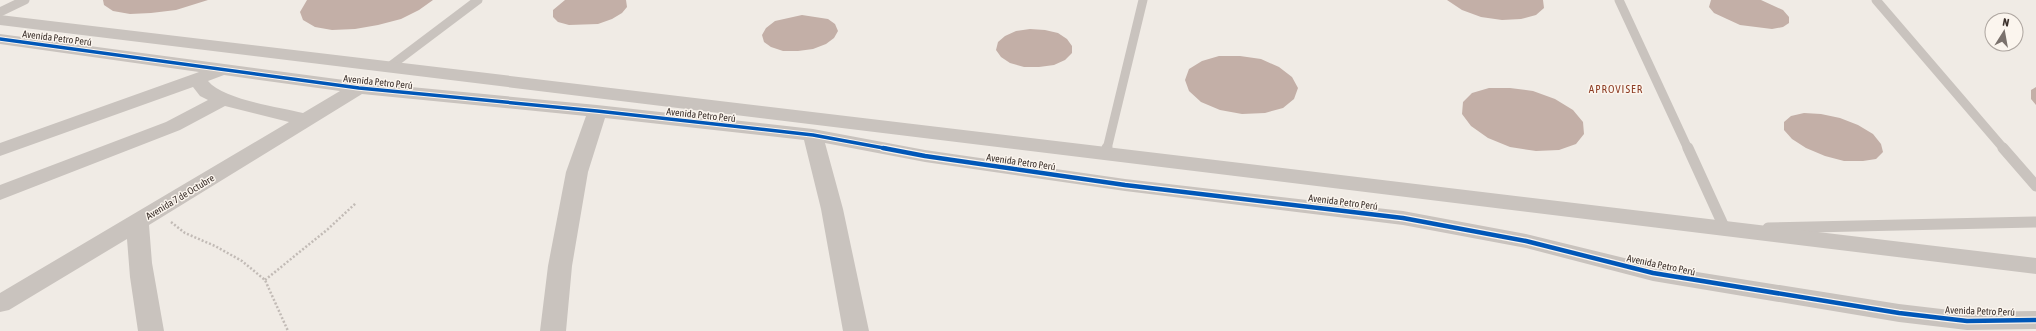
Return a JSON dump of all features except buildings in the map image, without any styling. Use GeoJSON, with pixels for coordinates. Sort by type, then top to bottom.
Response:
{"type":"FeatureCollection","features":[{"type":"Feature","properties":{"kind":"street"},"geometry":{"type":"LineString","coordinates":[[0,20],[2036,266]]}},
{"type":"Feature","properties":{"kind":"street","name":"Avenida Petro Perú"},"geometry":{"type":"LineString","coordinates":[[2,40],[359,88],[597,111],[813,135],[925,156],[1125,185],[1212,194],[1403,218],[1526,241],[1654,273],[1770,294],[1899,313],[1967,321],[2036,320]]}},
{"type":"Feature","properties":{"kind":"street"},"geometry":{"type":"LineString","coordinates":[[0,150],[222,69]]}},
{"type":"Feature","properties":{"kind":"street"},"geometry":{"type":"LineString","coordinates":[[197,79],[207,92],[223,100],[307,120]]}},
{"type":"Feature","properties":{"kind":"street","name":"Avenida 7 de Octubre"},"geometry":{"type":"LineString","coordinates":[[2,301],[138,222],[359,88]]}},
{"type":"Feature","properties":{"kind":"street"},"geometry":{"type":"LineString","coordinates":[[0,193],[173,126],[223,100]]}},
{"type":"Feature","properties":{"kind":"street"},"geometry":{"type":"LineString","coordinates":[[553,331],[560,266],[577,172],[597,111]]}},
{"type":"Feature","properties":{"kind":"street"},"geometry":{"type":"LineString","coordinates":[[813,135],[832,209],[856,331]]}},
{"type":"Feature","properties":{"kind":"street"},"geometry":{"type":"LineString","coordinates":[[138,222],[140,276],[151,331]]}},
{"type":"Feature","properties":{"kind":"lane"},"geometry":{"type":"LineString","coordinates":[[0,12],[25,0]]}},
{"type":"Feature","properties":{"kind":"lane"},"geometry":{"type":"LineString","coordinates":[[389,67],[478,0]]}},
{"type":"Feature","properties":{"kind":"lane"},"geometry":{"type":"LineString","coordinates":[[1106,154],[1143,0]]}},
{"type":"Feature","properties":{"kind":"lane"},"geometry":{"type":"LineString","coordinates":[[1619,0],[1725,229],[2036,222]]}},
{"type":"Feature","properties":{"kind":"lane"},"geometry":{"type":"LineString","coordinates":[[1876,0],[2036,186]]}},
{"type":"Feature","properties":{"kind":"path"},"geometry":{"type":"LineString","coordinates":[[265,280],[328,230],[356,203]]}},
{"type":"Feature","properties":{"kind":"path"},"geometry":{"type":"LineString","coordinates":[[158,210],[185,233],[215,246],[242,261],[265,280],[274,297],[288,331]]}},
{"type":"Feature","properties":{"kind":"cycle path"},"geometry":{"type":"LineString","coordinates":[[0,39],[359,88],[597,111],[813,135],[925,156],[1125,185],[1204,193],[1403,218],[1526,241],[1653,273],[1762,292],[1899,313],[1967,321],[2036,320]]}},
{"type":"Feature","properties":{"kind":"district","name":"APROVISER"},"geometry":{"type":"Point","coordinates":[1616,89]}}]}
